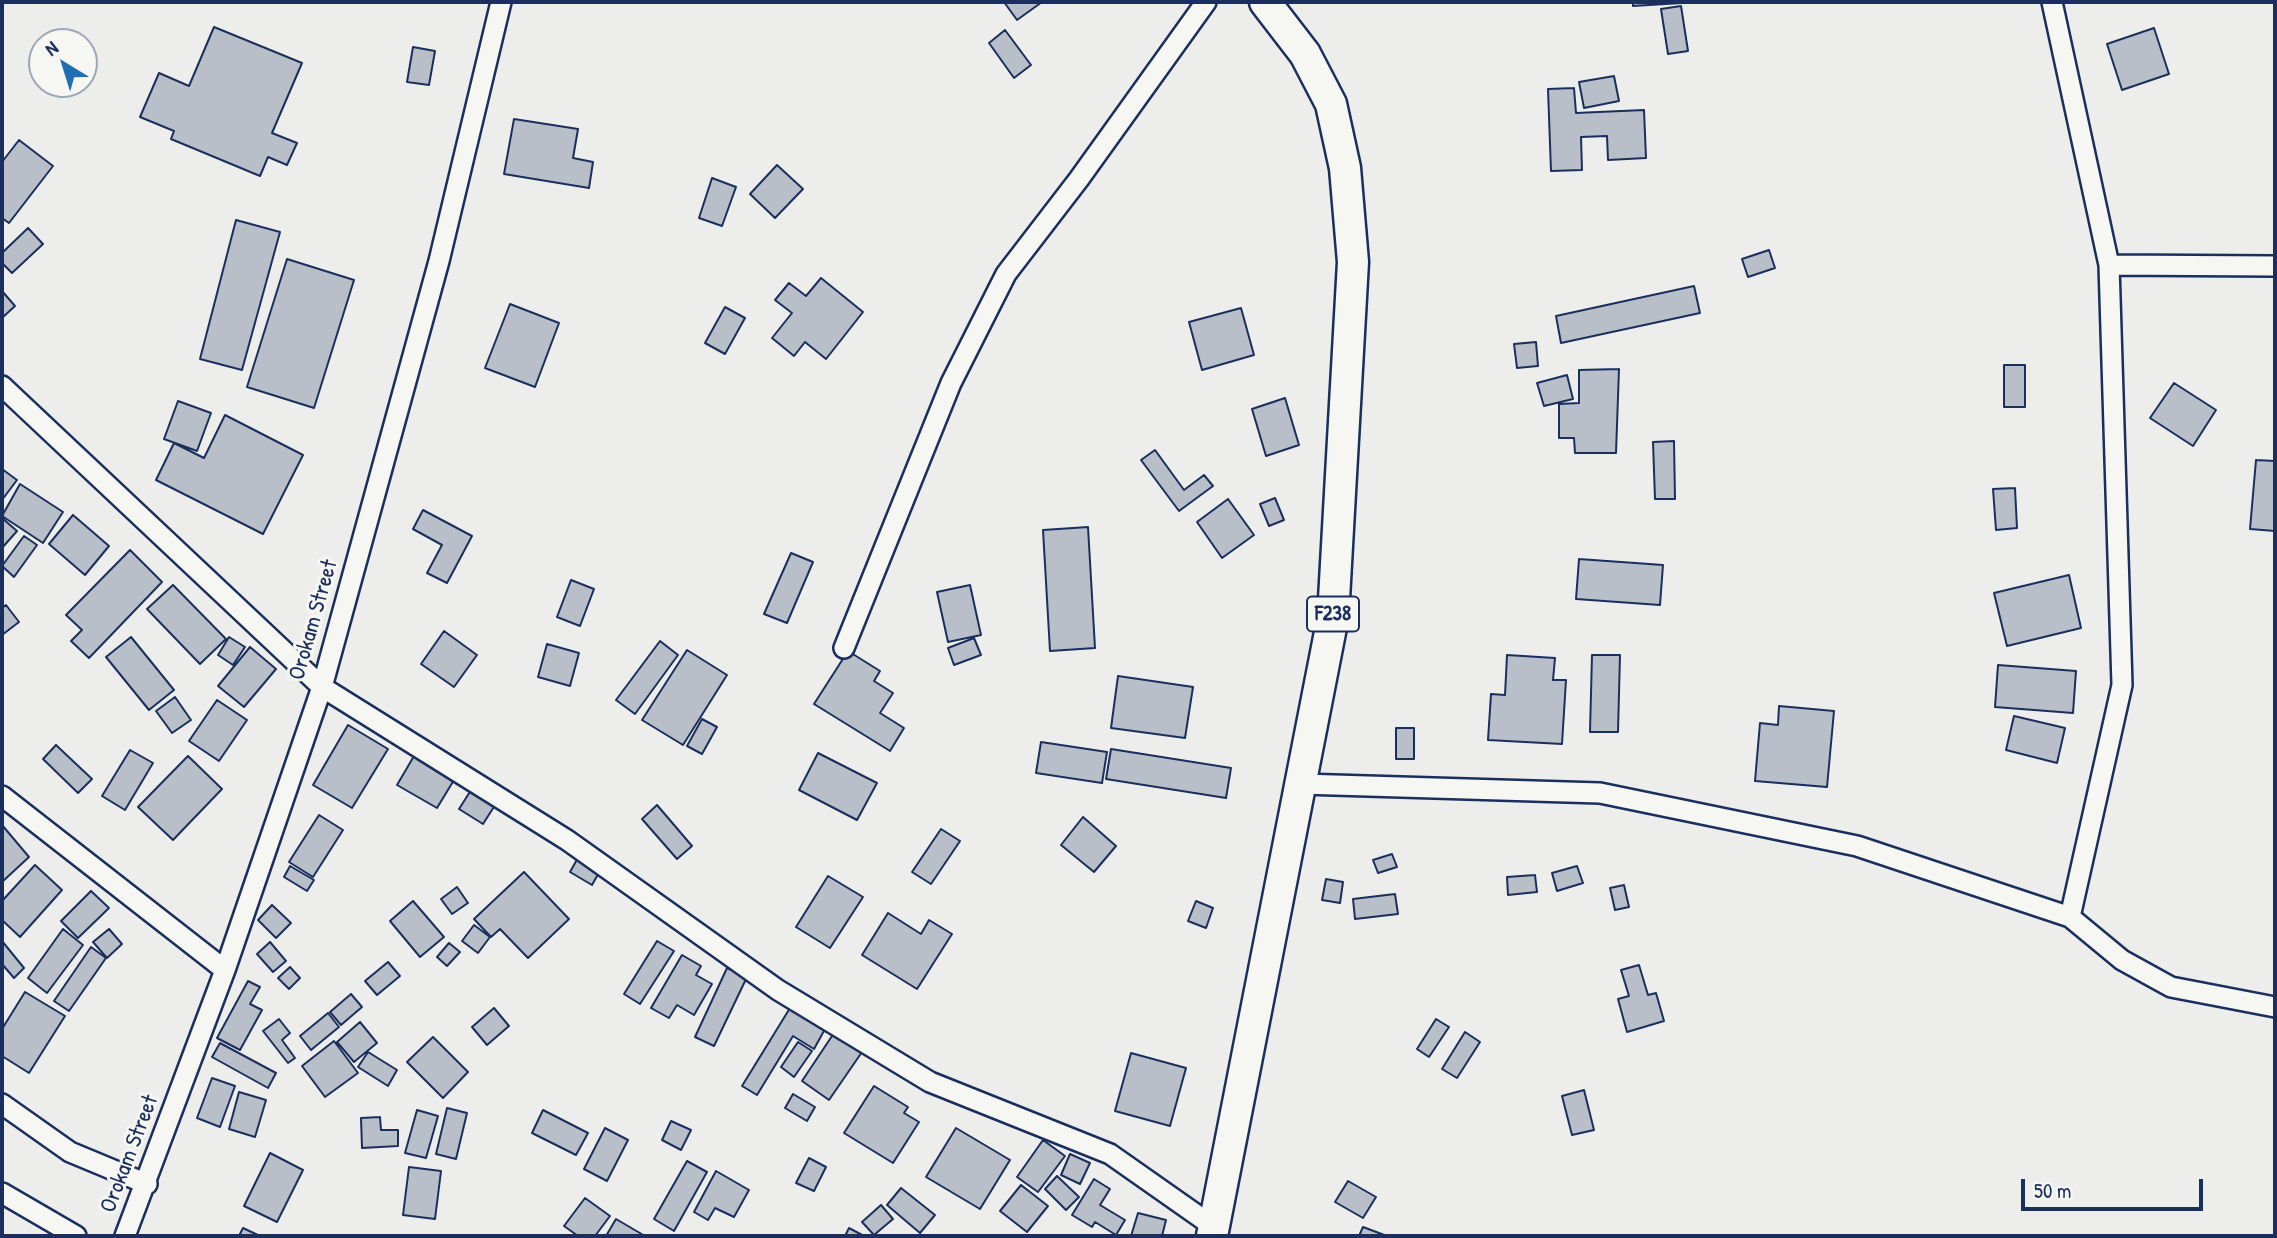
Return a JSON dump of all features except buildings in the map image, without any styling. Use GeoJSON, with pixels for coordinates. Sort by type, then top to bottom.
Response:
{"type":"FeatureCollection","features":[{"type":"Feature","properties":{"kind":"main road","name":"F238"},"geometry":{"type":"LineString","coordinates":[[1213,1232],[1333,617],[1353,262],[1345,168],[1331,104],[1305,54],[1265,2]]}},
{"type":"Feature","properties":{"kind":"street","name":"Orokam Street"},"geometry":{"type":"LineString","coordinates":[[125,1236],[147,1184],[225,970],[322,687],[439,261],[501,2]]}},
{"type":"Feature","properties":{"kind":"street"},"geometry":{"type":"LineString","coordinates":[[844,648],[951,383],[1006,274],[1079,179],[1206,2]]}},
{"type":"Feature","properties":{"kind":"street"},"geometry":{"type":"LineString","coordinates":[[2052,2],[2109,265],[2122,685],[2070,917]]}},
{"type":"Feature","properties":{"kind":"street"},"geometry":{"type":"LineString","coordinates":[[2109,265],[2275,266]]}},
{"type":"Feature","properties":{"kind":"street"},"geometry":{"type":"LineString","coordinates":[[2,386],[322,687],[568,840],[778,990],[918,1075],[1110,1154],[1213,1232]]}},
{"type":"Feature","properties":{"kind":"street"},"geometry":{"type":"LineString","coordinates":[[1301,784],[1600,793],[1857,846],[2070,917],[2122,960],[2171,988],[2275,1007]]}},
{"type":"Feature","properties":{"kind":"street"},"geometry":{"type":"LineString","coordinates":[[2,796],[225,970]]}},
{"type":"Feature","properties":{"kind":"street"},"geometry":{"type":"LineString","coordinates":[[2,1104],[70,1152],[147,1184]]}},
{"type":"Feature","properties":{"kind":"street"},"geometry":{"type":"LineString","coordinates":[[2,1193],[76,1236]]}}]}
